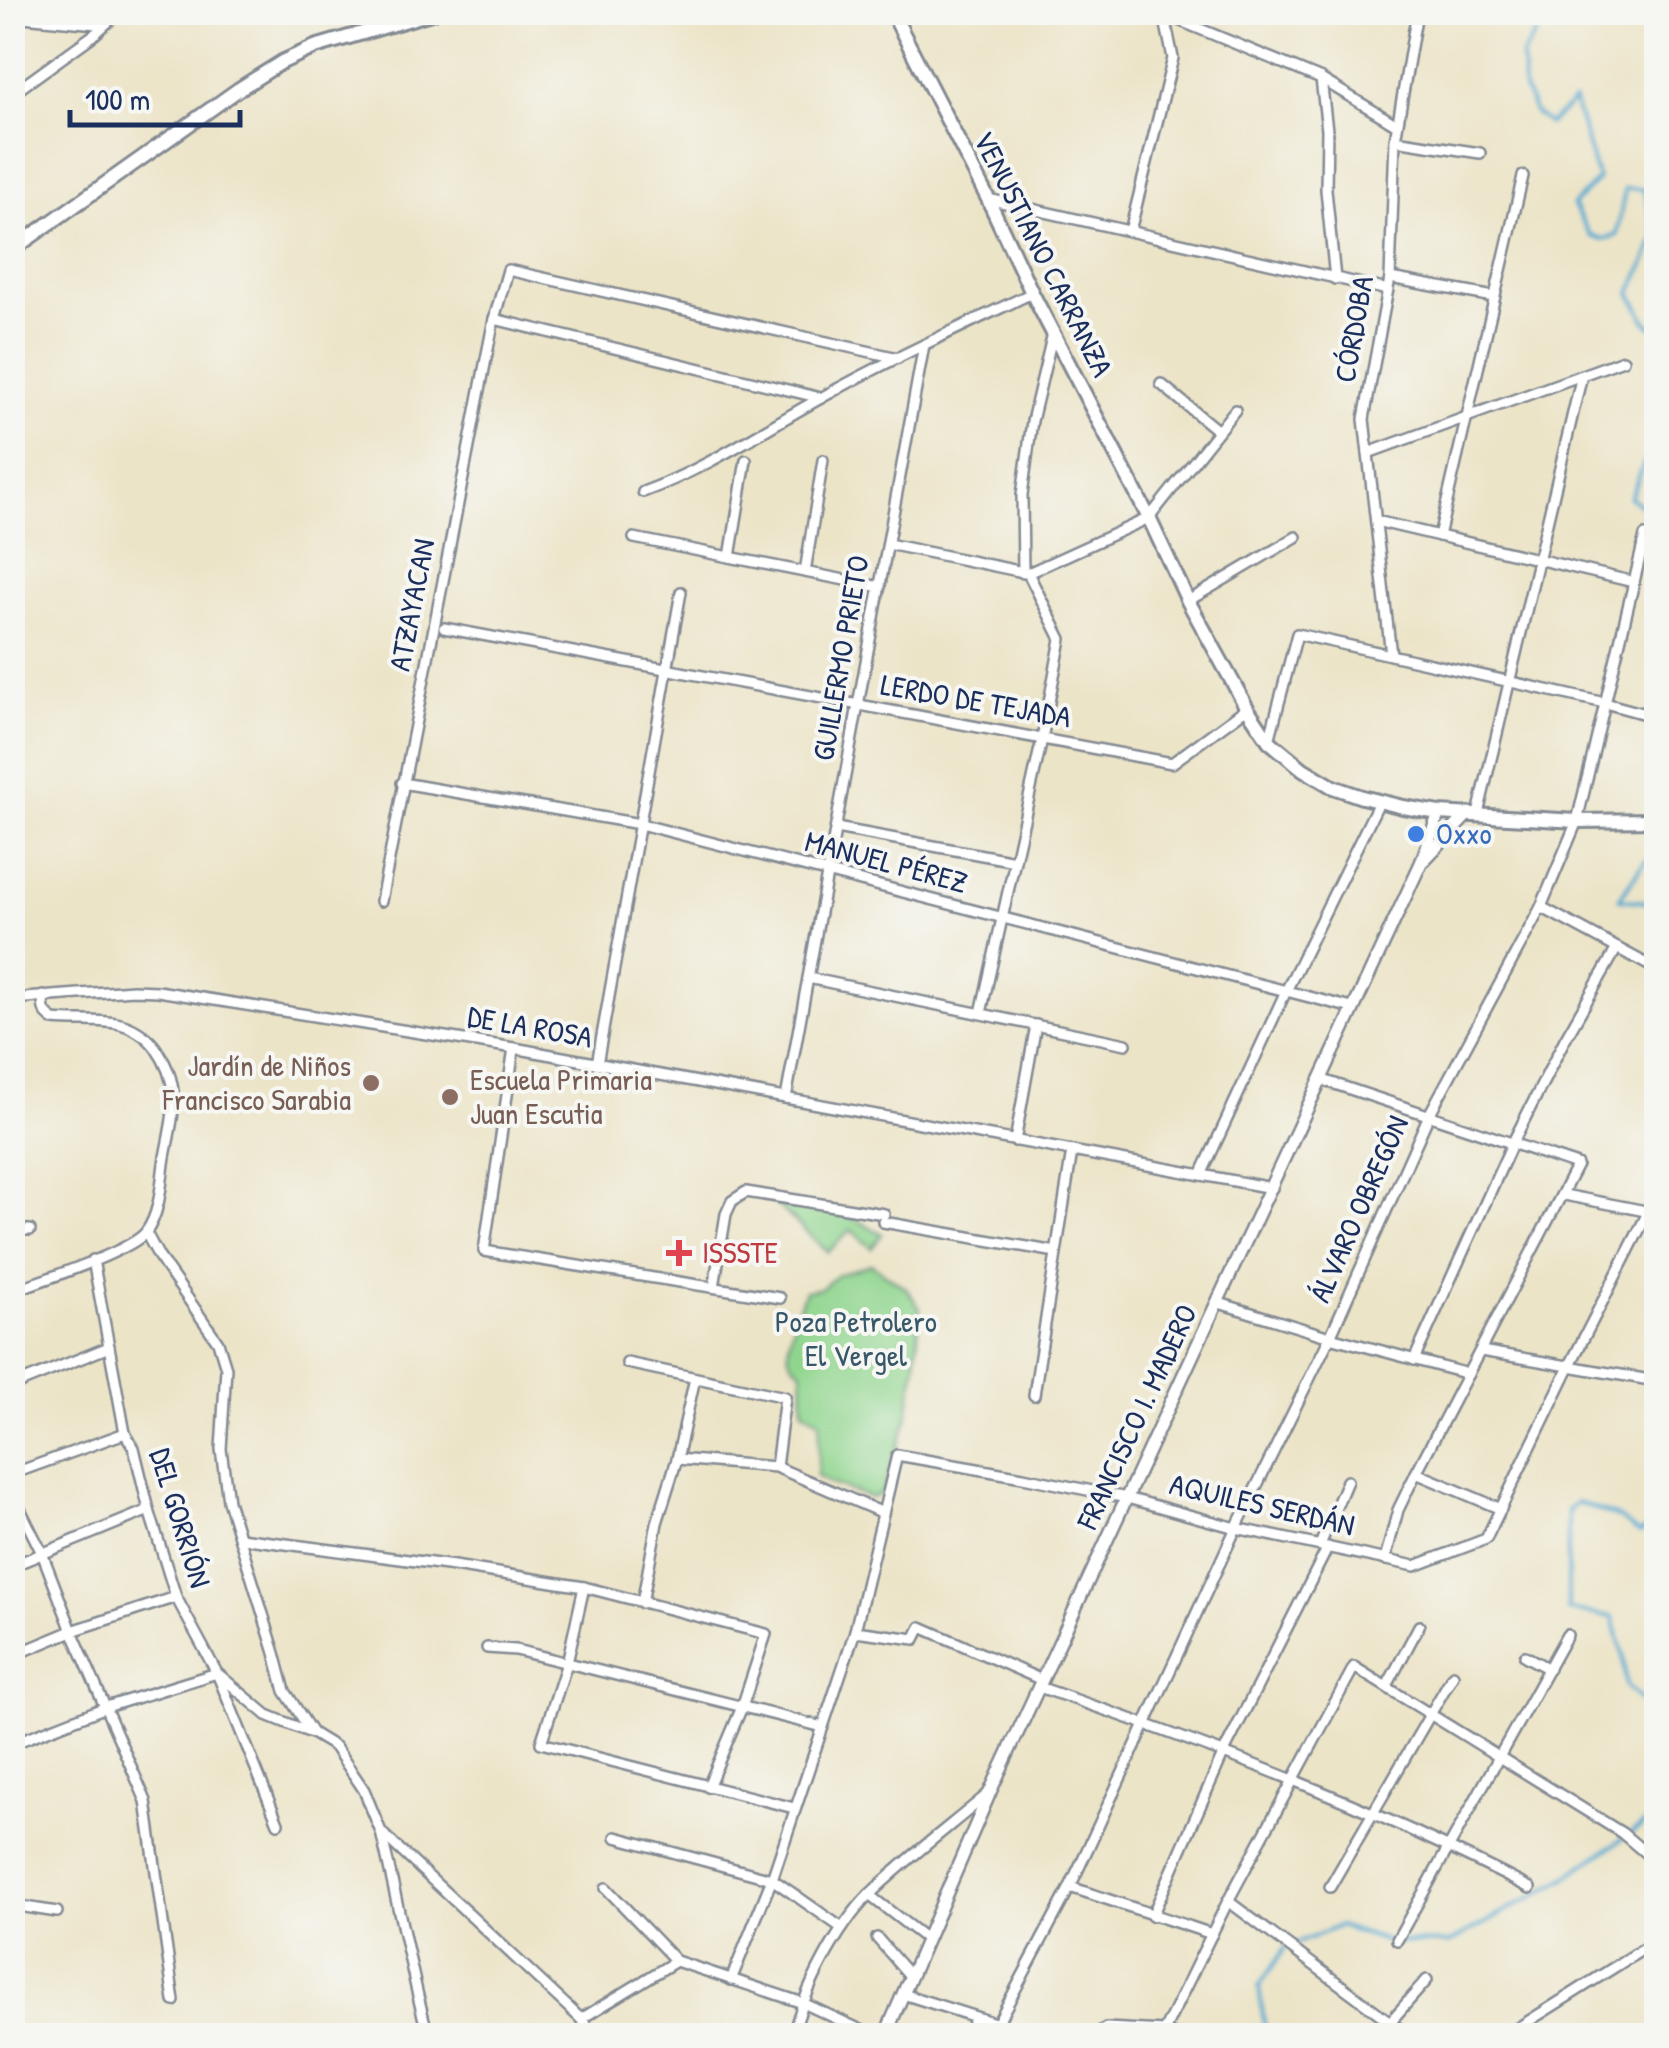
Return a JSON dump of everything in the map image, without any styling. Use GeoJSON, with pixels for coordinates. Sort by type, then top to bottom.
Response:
{"type":"FeatureCollection","features":[{"type":"Feature","properties":{"kind":"main road"},"geometry":{"type":"LineString","coordinates":[[12,250],[282,62],[314,47],[434,12]]}},
{"type":"Feature","properties":{"kind":"main road","name":"VENUSTIANO CARRANZA"},"geometry":{"type":"LineString","coordinates":[[892,12],[1188,602],[1269,741],[1287,758],[1334,787],[1379,802],[1440,813],[1578,821],[1656,820]]}},
{"type":"Feature","properties":{"kind":"street"},"geometry":{"type":"LineString","coordinates":[[12,94],[97,24],[118,12]]}},
{"type":"Feature","properties":{"kind":"street","name":"CÓRDOBA"},"geometry":{"type":"LineString","coordinates":[[1391,655],[1364,420],[1390,278],[1394,140],[1417,12]]}},
{"type":"Feature","properties":{"kind":"street"},"geometry":{"type":"LineString","coordinates":[[1130,231],[1174,58],[1162,14]]}},
{"type":"Feature","properties":{"kind":"street"},"geometry":{"type":"LineString","coordinates":[[1162,14],[1321,79],[1397,126]]}},
{"type":"Feature","properties":{"kind":"street"},"geometry":{"type":"LineString","coordinates":[[12,16],[97,24]]}},
{"type":"Feature","properties":{"kind":"street"},"geometry":{"type":"LineString","coordinates":[[1321,79],[1335,279]]}},
{"type":"Feature","properties":{"kind":"street"},"geometry":{"type":"LineString","coordinates":[[1394,140],[1480,153]]}},
{"type":"Feature","properties":{"kind":"street"},"geometry":{"type":"LineString","coordinates":[[1439,536],[1522,176]]}},
{"type":"Feature","properties":{"kind":"street"},"geometry":{"type":"LineString","coordinates":[[988,199],[1388,290]]}},
{"type":"Feature","properties":{"kind":"street","name":"ATZAYACAN"},"geometry":{"type":"LineString","coordinates":[[381,902],[494,319],[508,270],[898,358]]}},
{"type":"Feature","properties":{"kind":"street"},"geometry":{"type":"LineString","coordinates":[[1390,278],[1494,298]]}},
{"type":"Feature","properties":{"kind":"street"},"geometry":{"type":"LineString","coordinates":[[644,492],[681,478],[820,398],[1032,293]]}},
{"type":"Feature","properties":{"kind":"street"},"geometry":{"type":"LineString","coordinates":[[494,319],[820,398]]}},
{"type":"Feature","properties":{"kind":"street"},"geometry":{"type":"LineString","coordinates":[[980,1014],[1061,639],[1025,573],[1022,495],[1032,420],[1053,333]]}},
{"type":"Feature","properties":{"kind":"street","name":"GUILLERMO PRIETO"},"geometry":{"type":"LineString","coordinates":[[786,1098],[924,345]]}},
{"type":"Feature","properties":{"kind":"street"},"geometry":{"type":"LineString","coordinates":[[1368,453],[1623,360]]}},
{"type":"Feature","properties":{"kind":"street"},"geometry":{"type":"LineString","coordinates":[[1474,814],[1582,375]]}},
{"type":"Feature","properties":{"kind":"street"},"geometry":{"type":"LineString","coordinates":[[1160,384],[1218,431]]}},
{"type":"Feature","properties":{"kind":"street"},"geometry":{"type":"LineString","coordinates":[[888,544],[1025,573],[1149,518],[1235,410]]}},
{"type":"Feature","properties":{"kind":"street"},"geometry":{"type":"LineString","coordinates":[[730,558],[746,460]]}},
{"type":"Feature","properties":{"kind":"street"},"geometry":{"type":"LineString","coordinates":[[805,572],[823,460]]}},
{"type":"Feature","properties":{"kind":"street"},"geometry":{"type":"LineString","coordinates":[[1376,521],[1634,582]]}},
{"type":"Feature","properties":{"kind":"street","name":"ÁLVARO OBREGÓN"},"geometry":{"type":"LineString","coordinates":[[998,2024],[1070,1887],[1236,1528],[1330,1337],[1429,1116],[1541,907],[1578,821],[1645,536]]}},
{"type":"Feature","properties":{"kind":"street"},"geometry":{"type":"LineString","coordinates":[[634,538],[880,587]]}},
{"type":"Feature","properties":{"kind":"street"},"geometry":{"type":"LineString","coordinates":[[1188,602],[1296,538]]}},
{"type":"Feature","properties":{"kind":"street"},"geometry":{"type":"LineString","coordinates":[[597,1064],[681,592]]}},
{"type":"Feature","properties":{"kind":"street","name":"LERDO DE TEJADA"},"geometry":{"type":"LineString","coordinates":[[444,628],[1172,763],[1247,708]]}},
{"type":"Feature","properties":{"kind":"street"},"geometry":{"type":"LineString","coordinates":[[1269,741],[1297,634],[1656,717]]}},
{"type":"Feature","properties":{"kind":"street","name":"MANUEL PÉREZ"},"geometry":{"type":"LineString","coordinates":[[402,782],[640,824],[1352,1008]]}},
{"type":"Feature","properties":{"kind":"street"},"geometry":{"type":"LineString","coordinates":[[1201,1174],[1379,802]]}},
{"type":"Feature","properties":{"kind":"street","name":"FRANCISCO I. MADERO"},"geometry":{"type":"LineString","coordinates":[[885,2036],[990,1792],[1422,863],[1440,813]]}},
{"type":"Feature","properties":{"kind":"street","name":"FRANCISCO I. MADERO"},"geometry":{"type":"LineString","coordinates":[[1422,863],[1474,814]]}},
{"type":"Feature","properties":{"kind":"street"},"geometry":{"type":"LineString","coordinates":[[836,828],[1015,861]]}},
{"type":"Feature","properties":{"kind":"street"},"geometry":{"type":"LineString","coordinates":[[1541,907],[1656,969]]}},
{"type":"Feature","properties":{"kind":"street"},"geometry":{"type":"LineString","coordinates":[[1414,1360],[1512,1144],[1617,948]]}},
{"type":"Feature","properties":{"kind":"street"},"geometry":{"type":"LineString","coordinates":[[808,978],[1126,1044]]}},
{"type":"Feature","properties":{"kind":"street","name":"DE LA ROSA"},"geometry":{"type":"LineString","coordinates":[[12,998],[158,991],[514,1048],[1272,1188]]}},
{"type":"Feature","properties":{"kind":"street"},"geometry":{"type":"LineString","coordinates":[[12,1291],[128,1246],[146,1233],[156,1211],[172,1117],[174,1084],[151,1042],[117,1024],[54,1020],[43,1008],[43,996]]}},
{"type":"Feature","properties":{"kind":"street"},"geometry":{"type":"LineString","coordinates":[[1015,1140],[1036,1025]]}},
{"type":"Feature","properties":{"kind":"street"},"geometry":{"type":"LineString","coordinates":[[514,1048],[484,1251],[780,1298]]}},
{"type":"Feature","properties":{"kind":"street"},"geometry":{"type":"LineString","coordinates":[[1320,1079],[1577,1166],[1416,1473],[1398,1510],[1384,1560]]}},
{"type":"Feature","properties":{"kind":"street"},"geometry":{"type":"LineString","coordinates":[[1034,1395],[1072,1151]]}},
{"type":"Feature","properties":{"kind":"street"},"geometry":{"type":"LineString","coordinates":[[714,1287],[726,1214],[732,1200],[746,1192],[1056,1252]]}},
{"type":"Feature","properties":{"kind":"street"},"geometry":{"type":"LineString","coordinates":[[1564,1195],[1653,1213]]}},
{"type":"Feature","properties":{"kind":"street"},"geometry":{"type":"LineString","coordinates":[[1416,1473],[1502,1509],[1570,1366],[1653,1213],[1656,1197]]}},
{"type":"Feature","properties":{"kind":"street"},"geometry":{"type":"LineString","coordinates":[[12,1230],[30,1230]]}},
{"type":"Feature","properties":{"kind":"street"},"geometry":{"type":"LineString","coordinates":[[146,1233],[218,1342],[226,1368],[221,1449],[228,1501],[285,1691],[312,1733],[335,1747],[364,1790],[382,1832],[418,1996],[426,2028],[432,2036]]}},
{"type":"Feature","properties":{"kind":"street","name":"DEL GORRIÓN"},"geometry":{"type":"LineString","coordinates":[[94,1260],[125,1433],[134,1448],[176,1597],[217,1673],[267,1715],[312,1733]]}},
{"type":"Feature","properties":{"kind":"street"},"geometry":{"type":"LineString","coordinates":[[1218,1302],[1468,1374]]}},
{"type":"Feature","properties":{"kind":"street"},"geometry":{"type":"LineString","coordinates":[[12,1386],[109,1347]]}},
{"type":"Feature","properties":{"kind":"street"},"geometry":{"type":"LineString","coordinates":[[1481,1351],[1656,1381]]}},
{"type":"Feature","properties":{"kind":"street"},"geometry":{"type":"LineString","coordinates":[[627,1363],[785,1397],[776,1467]]}},
{"type":"Feature","properties":{"kind":"street"},"geometry":{"type":"LineString","coordinates":[[642,1603],[695,1378]]}},
{"type":"Feature","properties":{"kind":"street"},"geometry":{"type":"LineString","coordinates":[[12,1474],[125,1433]]}},
{"type":"Feature","properties":{"kind":"street","name":"AQUILES SERDÁN"},"geometry":{"type":"LineString","coordinates":[[883,1513],[897,1455],[1127,1498],[1236,1528],[1414,1566],[1486,1539],[1502,1509]]}},
{"type":"Feature","properties":{"kind":"street"},"geometry":{"type":"LineString","coordinates":[[676,1459],[776,1467],[883,1513],[855,1631],[772,1878],[731,1980]]}},
{"type":"Feature","properties":{"kind":"street"},"geometry":{"type":"LineString","coordinates":[[1152,1916],[1224,1752],[1324,1546],[1346,1482]]}},
{"type":"Feature","properties":{"kind":"street"},"geometry":{"type":"LineString","coordinates":[[12,1493],[42,1553],[146,1801],[174,2001]]}},
{"type":"Feature","properties":{"kind":"street"},"geometry":{"type":"LineString","coordinates":[[12,1566],[149,1510]]}},
{"type":"Feature","properties":{"kind":"street"},"geometry":{"type":"LineString","coordinates":[[240,1538],[454,1566],[584,1588],[766,1634],[742,1706],[708,1787]]}},
{"type":"Feature","properties":{"kind":"street"},"geometry":{"type":"LineString","coordinates":[[584,1588],[567,1664],[541,1744],[794,1808]]}},
{"type":"Feature","properties":{"kind":"street"},"geometry":{"type":"LineString","coordinates":[[12,1656],[72,1631],[176,1597]]}},
{"type":"Feature","properties":{"kind":"street"},"geometry":{"type":"LineString","coordinates":[[1387,1686],[1419,1626]]}},
{"type":"Feature","properties":{"kind":"street"},"geometry":{"type":"LineString","coordinates":[[855,1631],[914,1640],[920,1628],[1040,1684],[1372,1812],[1450,1846],[1530,1888]]}},
{"type":"Feature","properties":{"kind":"street"},"geometry":{"type":"LineString","coordinates":[[1397,1940],[1567,1635]]}},
{"type":"Feature","properties":{"kind":"street"},"geometry":{"type":"LineString","coordinates":[[487,1648],[516,1650],[823,1727]]}},
{"type":"Feature","properties":{"kind":"street"},"geometry":{"type":"LineString","coordinates":[[1525,1656],[1549,1669]]}},
{"type":"Feature","properties":{"kind":"street"},"geometry":{"type":"LineString","coordinates":[[1164,2032],[1292,1778],[1354,1667],[1622,1833],[1656,1862]]}},
{"type":"Feature","properties":{"kind":"street"},"geometry":{"type":"LineString","coordinates":[[12,1744],[106,1708],[217,1673],[278,1823]]}},
{"type":"Feature","properties":{"kind":"street"},"geometry":{"type":"LineString","coordinates":[[1330,1887],[1453,1675]]}},
{"type":"Feature","properties":{"kind":"street"},"geometry":{"type":"LineString","coordinates":[[793,2036],[802,2002],[842,1928],[869,1895],[990,1792]]}},
{"type":"Feature","properties":{"kind":"street"},"geometry":{"type":"LineString","coordinates":[[382,1832],[582,2019],[594,2036]]}},
{"type":"Feature","properties":{"kind":"street"},"geometry":{"type":"LineString","coordinates":[[616,1838],[772,1878],[842,1928]]}},
{"type":"Feature","properties":{"kind":"street"},"geometry":{"type":"LineString","coordinates":[[1070,1887],[1212,1934]]}},
{"type":"Feature","properties":{"kind":"street"},"geometry":{"type":"LineString","coordinates":[[606,1888],[676,1962],[802,2002],[874,2036]]}},
{"type":"Feature","properties":{"kind":"street"},"geometry":{"type":"LineString","coordinates":[[869,1895],[926,1939]]}},
{"type":"Feature","properties":{"kind":"street"},"geometry":{"type":"LineString","coordinates":[[1228,1901],[1409,2036]]}},
{"type":"Feature","properties":{"kind":"street"},"geometry":{"type":"LineString","coordinates":[[12,1905],[57,1912]]}},
{"type":"Feature","properties":{"kind":"street"},"geometry":{"type":"LineString","coordinates":[[876,1938],[910,1977]]}},
{"type":"Feature","properties":{"kind":"street"},"geometry":{"type":"LineString","coordinates":[[1504,2036],[1656,1940]]}},
{"type":"Feature","properties":{"kind":"street"},"geometry":{"type":"LineString","coordinates":[[582,2019],[676,1962]]}},
{"type":"Feature","properties":{"kind":"street"},"geometry":{"type":"LineString","coordinates":[[1390,2022],[1427,1980]]}},
{"type":"Feature","properties":{"kind":"street"},"geometry":{"type":"LineString","coordinates":[[903,1994],[1036,2036]]}},
{"type":"Feature","properties":{"kind":"street"},"geometry":{"type":"LineString","coordinates":[[968,2036],[975,2017]]}},
{"type":"Feature","properties":{"kind":"street"},"geometry":{"type":"LineString","coordinates":[[1093,2036],[1106,2028],[1176,2036]]}},
{"type":"Feature","properties":{"kind":"green space"},"geometry":{"type":"Polygon","coordinates":[[[768,1197],[851,1217],[882,1234],[872,1248],[851,1230],[828,1252],[768,1197]]]}},
{"type":"Feature","properties":{"kind":"green space","name":"Poza Petrolero El Vergel"},"geometry":{"type":"Polygon","coordinates":[[[871,1264],[907,1289],[920,1309],[907,1420],[882,1494],[871,1498],[817,1476],[820,1421],[803,1410],[802,1371],[788,1353],[805,1291],[822,1288],[837,1275],[871,1264]]]}},
{"type":"Feature","properties":{"kind":"waterway"},"geometry":{"type":"LineString","coordinates":[[1549,12],[1522,56],[1524,89],[1535,113],[1549,124],[1574,101],[1598,179],[1573,205],[1591,236],[1603,240],[1617,235],[1625,189],[1644,189],[1656,235]]}},
{"type":"Feature","properties":{"kind":"waterway"},"geometry":{"type":"LineString","coordinates":[[1656,238],[1631,293],[1647,323],[1656,328]]}},
{"type":"Feature","properties":{"kind":"waterway"},"geometry":{"type":"LineString","coordinates":[[1656,436],[1630,498],[1656,513]]}},
{"type":"Feature","properties":{"kind":"waterway"},"geometry":{"type":"LineString","coordinates":[[1656,853],[1644,863],[1619,899],[1656,903]]}},
{"type":"Feature","properties":{"kind":"waterway"},"geometry":{"type":"LineString","coordinates":[[1656,1524],[1640,1533],[1618,1517],[1577,1502],[1568,1510],[1568,1610],[1613,1617],[1626,1686],[1640,1700],[1656,1706]]}},
{"type":"Feature","properties":{"kind":"waterway"},"geometry":{"type":"LineString","coordinates":[[1293,1945],[1339,1926],[1388,1942],[1449,1943],[1559,1882],[1656,1816]]}},
{"type":"Feature","properties":{"kind":"waterway"},"geometry":{"type":"LineString","coordinates":[[1266,2036],[1259,1987],[1285,1948]]}},
{"type":"Feature","properties":{"kind":"place","name":"Oxxo"},"geometry":{"type":"Point","coordinates":[1416,834]}},
{"type":"Feature","properties":{"kind":"place","name":"Jardín de Niños Francisco Sarabia"},"geometry":{"type":"Point","coordinates":[371,1083]}},
{"type":"Feature","properties":{"kind":"place","name":"Escuela Primaria Juan Escutia"},"geometry":{"type":"Point","coordinates":[450,1097]}},
{"type":"Feature","properties":{"kind":"place","name":"ISSSTE"},"geometry":{"type":"Point","coordinates":[679,1253]}}]}
